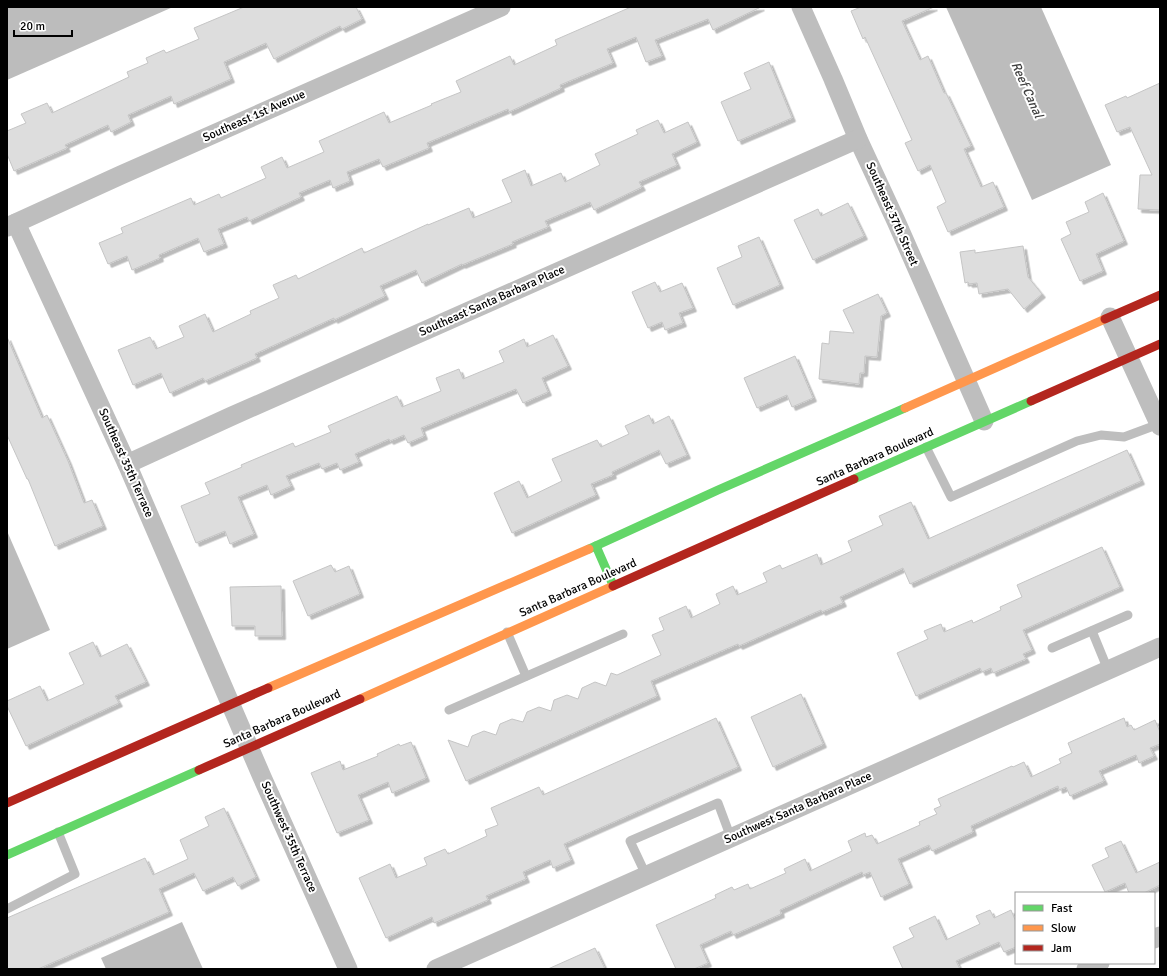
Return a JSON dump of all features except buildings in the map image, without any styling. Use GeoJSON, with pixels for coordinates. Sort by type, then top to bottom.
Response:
{"type":"FeatureCollection","features":[{"type":"Feature","properties":{"kind":"main road"},"geometry":{"type":"LineString","coordinates":[[7,803],[596,546],[965,380],[1160,295]]}},
{"type":"Feature","properties":{"kind":"main road","name":"Santa Barbara Boulevard"},"geometry":{"type":"LineString","coordinates":[[7,855],[249,746],[1160,344]]}},
{"type":"Feature","properties":{"kind":"main road"},"geometry":{"type":"LineString","coordinates":[[596,546],[614,585]]}},
{"type":"Feature","properties":{"kind":"street","name":"Southeast 1st Avenue"},"geometry":{"type":"LineString","coordinates":[[12,225],[121,175],[501,7]]}},
{"type":"Feature","properties":{"kind":"street","name":"Southeast 37th Street"},"geometry":{"type":"LineString","coordinates":[[801,7],[833,78],[858,139],[896,221],[984,421]]}},
{"type":"Feature","properties":{"kind":"street","name":"Southeast Santa Barbara Place"},"geometry":{"type":"LineString","coordinates":[[127,464],[232,416],[858,139]]}},
{"type":"Feature","properties":{"kind":"street","name":"Southeast 35th Terrace"},"geometry":{"type":"LineString","coordinates":[[12,225],[127,464],[231,705]]}},
{"type":"Feature","properties":{"kind":"street"},"geometry":{"type":"LineString","coordinates":[[1110,317],[1159,425]]}},
{"type":"Feature","properties":{"kind":"street","name":"Southwest Santa Barbara Place"},"geometry":{"type":"LineString","coordinates":[[436,969],[1160,647]]}},
{"type":"Feature","properties":{"kind":"street","name":"Southwest 35th Terrace"},"geometry":{"type":"LineString","coordinates":[[231,705],[348,969]]}},
{"type":"Feature","properties":{"kind":"street"},"geometry":{"type":"LineString","coordinates":[[1086,969],[1098,964]]}},
{"type":"Feature","properties":{"kind":"lane"},"geometry":{"type":"LineString","coordinates":[[926,447],[951,497],[1077,441],[1101,435],[1124,437],[1159,425]]}},
{"type":"Feature","properties":{"kind":"lane"},"geometry":{"type":"LineString","coordinates":[[1052,648],[1128,615]]}},
{"type":"Feature","properties":{"kind":"lane"},"geometry":{"type":"LineString","coordinates":[[1092,631],[1108,670]]}},
{"type":"Feature","properties":{"kind":"lane"},"geometry":{"type":"LineString","coordinates":[[507,632],[526,676]]}},
{"type":"Feature","properties":{"kind":"lane"},"geometry":{"type":"LineString","coordinates":[[450,710],[623,634]]}},
{"type":"Feature","properties":{"kind":"lane"},"geometry":{"type":"LineString","coordinates":[[646,875],[630,841],[718,803],[731,838]]}},
{"type":"Feature","properties":{"kind":"lane"},"geometry":{"type":"LineString","coordinates":[[7,909],[75,874],[58,832]]}},
{"type":"Feature","properties":{"kind":"water"},"geometry":{"type":"Polygon","coordinates":[[[7,7],[173,7],[7,80],[7,7]]]}},
{"type":"Feature","properties":{"kind":"water","name":"Reef Canal"},"geometry":{"type":"Polygon","coordinates":[[[946,7],[1041,7],[1111,165],[1032,200],[946,7]]]}},
{"type":"Feature","properties":{"kind":"water"},"geometry":{"type":"Polygon","coordinates":[[[7,531],[50,630],[7,649],[7,531]]]}},
{"type":"Feature","properties":{"kind":"water"},"geometry":{"type":"Polygon","coordinates":[[[182,922],[203,969],[106,969],[101,958],[182,922]]]}},
{"type":"Feature","properties":{"kind":"traffic: fast"},"geometry":{"type":"LineString","coordinates":[[854,479],[1031,401]]}},
{"type":"Feature","properties":{"kind":"traffic: fast"},"geometry":{"type":"LineString","coordinates":[[589,549],[718,490],[905,408]]}},
{"type":"Feature","properties":{"kind":"traffic: fast"},"geometry":{"type":"LineString","coordinates":[[596,546],[613,585]]}},
{"type":"Feature","properties":{"kind":"traffic: fast"},"geometry":{"type":"LineString","coordinates":[[7,855],[199,770]]}},
{"type":"Feature","properties":{"kind":"traffic: slow"},"geometry":{"type":"LineString","coordinates":[[905,408],[1105,319]]}},
{"type":"Feature","properties":{"kind":"traffic: slow"},"geometry":{"type":"LineString","coordinates":[[268,688],[589,549]]}},
{"type":"Feature","properties":{"kind":"traffic: slow"},"geometry":{"type":"LineString","coordinates":[[360,699],[613,586]]}},
{"type":"Feature","properties":{"kind":"traffic: jam"},"geometry":{"type":"LineString","coordinates":[[1105,319],[1160,295]]}},
{"type":"Feature","properties":{"kind":"traffic: jam"},"geometry":{"type":"LineString","coordinates":[[1031,401],[1160,344]]}},
{"type":"Feature","properties":{"kind":"traffic: jam"},"geometry":{"type":"LineString","coordinates":[[613,586],[854,479]]}},
{"type":"Feature","properties":{"kind":"traffic: jam"},"geometry":{"type":"LineString","coordinates":[[7,803],[268,688]]}},
{"type":"Feature","properties":{"kind":"traffic: jam"},"geometry":{"type":"LineString","coordinates":[[199,770],[360,699]]}}]}
